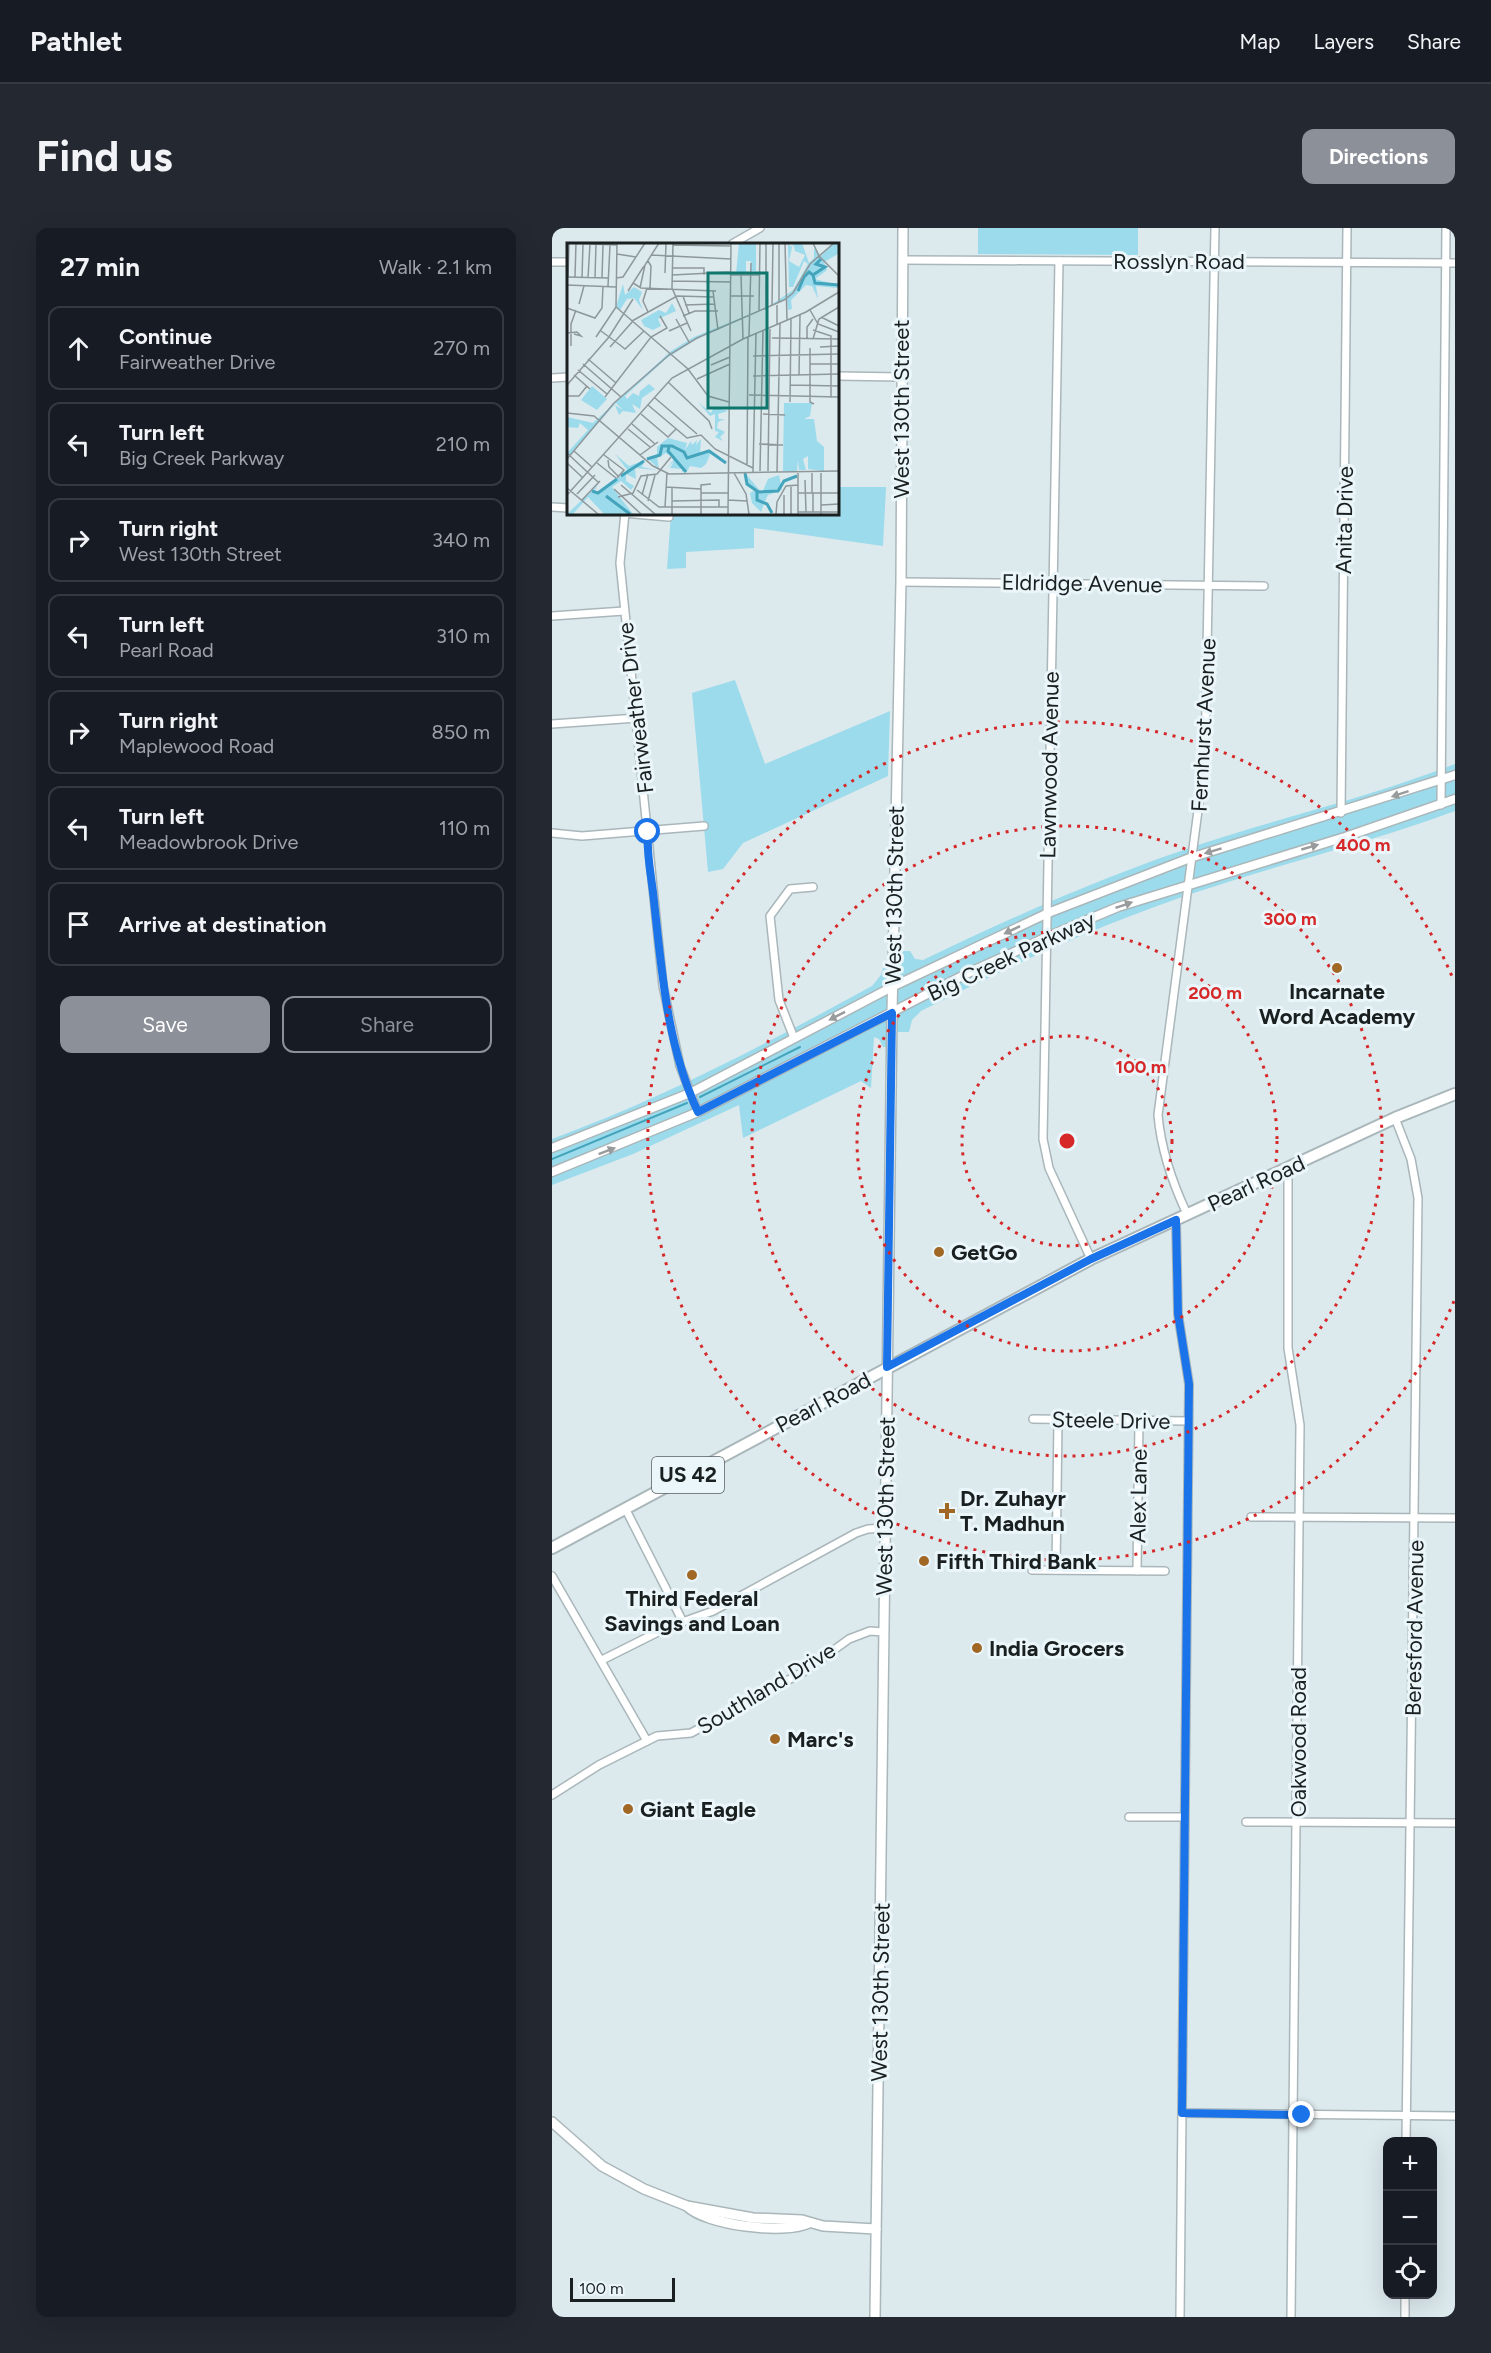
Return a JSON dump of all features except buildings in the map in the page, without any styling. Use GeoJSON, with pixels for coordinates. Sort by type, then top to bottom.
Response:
{"type":"FeatureCollection","features":[{"type":"Feature","properties":{"kind":"main road","name":"West 130th Street"},"geometry":{"type":"LineString","coordinates":[[875,2317],[892,987],[901,582],[900,377],[903,228]]}},
{"type":"Feature","properties":{"kind":"main road","name":"Pearl Road"},"geometry":{"type":"LineString","coordinates":[[552,1548],[1091,1259],[1395,1118],[1455,1094]]}},
{"type":"Feature","properties":{"kind":"main road"},"geometry":{"type":"LineString","coordinates":[[552,2122],[602,2166],[644,2189],[687,2206],[753,2218],[802,2220],[823,2226],[876,2229]]}},
{"type":"Feature","properties":{"kind":"street"},"geometry":{"type":"LineString","coordinates":[[734,243],[760,228]]}},
{"type":"Feature","properties":{"kind":"street","name":"Fernhurst Avenue"},"geometry":{"type":"LineString","coordinates":[[1187,1214],[1176,1192],[1161,1143],[1158,1115],[1205,757],[1215,228]]}},
{"type":"Feature","properties":{"kind":"street","name":"Anita Drive"},"geometry":{"type":"LineString","coordinates":[[1341,813],[1347,228]]}},
{"type":"Feature","properties":{"kind":"street"},"geometry":{"type":"LineString","coordinates":[[1442,805],[1440,781],[1446,228]]}},
{"type":"Feature","properties":{"kind":"street","name":"Rosslyn Road"},"geometry":{"type":"LineString","coordinates":[[903,260],[1455,263]]}},
{"type":"Feature","properties":{"kind":"street","name":"Lawnwood Avenue"},"geometry":{"type":"LineString","coordinates":[[1059,261],[1043,1139],[1049,1168],[1091,1259]]}},
{"type":"Feature","properties":{"kind":"street"},"geometry":{"type":"LineString","coordinates":[[838,376],[900,377]]}},
{"type":"Feature","properties":{"kind":"street"},"geometry":{"type":"LineString","coordinates":[[552,378],[567,377]]}},
{"type":"Feature","properties":{"kind":"street"},"geometry":{"type":"LineString","coordinates":[[552,507],[567,508]]}},
{"type":"Feature","properties":{"kind":"street","name":"Fairweather Drive"},"geometry":{"type":"LineString","coordinates":[[624,514],[620,563],[663,986],[670,1027],[698,1112]]}},
{"type":"Feature","properties":{"kind":"street"},"geometry":{"type":"LineString","coordinates":[[635,514],[669,517]]}},
{"type":"Feature","properties":{"kind":"street","name":"Eldridge Avenue"},"geometry":{"type":"LineString","coordinates":[[901,582],[1263,586]]}},
{"type":"Feature","properties":{"kind":"street"},"geometry":{"type":"LineString","coordinates":[[552,615],[624,611]]}},
{"type":"Feature","properties":{"kind":"street"},"geometry":{"type":"LineString","coordinates":[[552,724],[637,718]]}},
{"type":"Feature","properties":{"kind":"street","name":"Big Creek Parkway"},"geometry":{"type":"LineString","coordinates":[[552,1148],[690,1093],[892,987],[1048,913],[1190,858],[1455,776]]}},
{"type":"Feature","properties":{"kind":"street","name":"Big Creek Parkway"},"geometry":{"type":"LineString","coordinates":[[552,1172],[698,1112],[968,973],[1047,936],[1118,907],[1345,837],[1455,799]]}},
{"type":"Feature","properties":{"kind":"street"},"geometry":{"type":"LineString","coordinates":[[552,833],[582,836],[704,826]]}},
{"type":"Feature","properties":{"kind":"street"},"geometry":{"type":"LineString","coordinates":[[794,1038],[779,1000],[770,916],[790,889],[813,887]]}},
{"type":"Feature","properties":{"kind":"street","name":"Beresford Avenue"},"geometry":{"type":"LineString","coordinates":[[1395,1118],[1411,1159],[1418,1198],[1416,1517],[1406,2137]]}},
{"type":"Feature","properties":{"kind":"street","name":"Oakwood Road"},"geometry":{"type":"LineString","coordinates":[[1288,1168],[1288,1348],[1300,1425],[1298,1822],[1291,2317]]}},
{"type":"Feature","properties":{"kind":"street"},"geometry":{"type":"LineString","coordinates":[[1176,1220],[1178,1314],[1189,1384],[1180,2317]]}},
{"type":"Feature","properties":{"kind":"street","name":"Steele Drive"},"geometry":{"type":"LineString","coordinates":[[1033,1419],[1188,1421]]}},
{"type":"Feature","properties":{"kind":"street"},"geometry":{"type":"LineString","coordinates":[[1056,1570],[1058,1420]]}},
{"type":"Feature","properties":{"kind":"street","name":"Alex Lane"},"geometry":{"type":"LineString","coordinates":[[1137,1571],[1139,1420]]}},
{"type":"Feature","properties":{"kind":"street"},"geometry":{"type":"LineString","coordinates":[[625,1508],[683,1622]]}},
{"type":"Feature","properties":{"kind":"street"},"geometry":{"type":"LineString","coordinates":[[1251,1517],[1455,1518]]}},
{"type":"Feature","properties":{"kind":"street"},"geometry":{"type":"LineString","coordinates":[[602,1660],[683,1622],[713,1611],[856,1533],[868,1529],[885,1528]]}},
{"type":"Feature","properties":{"kind":"street"},"geometry":{"type":"LineString","coordinates":[[1032,1570],[1165,1571]]}},
{"type":"Feature","properties":{"kind":"street"},"geometry":{"type":"LineString","coordinates":[[552,1576],[647,1741]]}},
{"type":"Feature","properties":{"kind":"street","name":"Southland Drive"},"geometry":{"type":"LineString","coordinates":[[552,1794],[599,1765],[647,1741],[664,1735],[691,1733],[805,1671],[849,1639],[870,1631],[884,1632]]}},
{"type":"Feature","properties":{"kind":"street"},"geometry":{"type":"LineString","coordinates":[[1129,1817],[1184,1817]]}},
{"type":"Feature","properties":{"kind":"street"},"geometry":{"type":"LineString","coordinates":[[1246,1822],[1455,1823]]}},
{"type":"Feature","properties":{"kind":"street"},"geometry":{"type":"LineString","coordinates":[[1182,2113],[1455,2116]]}},
{"type":"Feature","properties":{"kind":"street"},"geometry":{"type":"LineString","coordinates":[[1405,2299],[1405,2317]]}},
{"type":"Feature","properties":{"kind":"shaded area"},"geometry":{"type":"Polygon","coordinates":[[[978,228],[1138,228],[1138,255],[978,254],[978,228]]]}},
{"type":"Feature","properties":{"kind":"shaded area"},"geometry":{"type":"Polygon","coordinates":[[[838,487],[886,487],[883,546],[754,528],[754,548],[686,552],[686,568],[667,569],[671,514],[838,514],[838,487]]]}},
{"type":"Feature","properties":{"kind":"shaded area"},"geometry":{"type":"Polygon","coordinates":[[[735,680],[765,764],[890,711],[888,776],[743,843],[723,869],[708,872],[692,693],[735,680]]]}},
{"type":"Feature","properties":{"kind":"shaded area"},"geometry":{"type":"Polygon","coordinates":[[[1455,764],[1455,811],[1392,833],[1200,891],[1128,917],[1023,961],[921,1011],[912,1020],[909,1032],[893,1032],[893,1047],[883,1047],[879,1039],[874,1037],[871,1088],[861,1081],[743,1138],[739,1105],[633,1154],[552,1185],[552,1139],[675,1088],[872,986],[881,975],[885,962],[894,962],[894,951],[910,951],[915,959],[923,960],[1096,882],[1204,843],[1361,796],[1455,764]]]}},
{"type":"Feature","properties":{"kind":"waterway"},"geometry":{"type":"LineString","coordinates":[[700,1097],[800,1047]]}},
{"type":"Feature","properties":{"kind":"waterway"},"geometry":{"type":"LineString","coordinates":[[552,1159],[687,1103]]}},
{"type":"Feature","properties":{"kind":"place","name":"Incarnate Word Academy"},"geometry":{"type":"Point","coordinates":[1337,968]}},
{"type":"Feature","properties":{"kind":"place","name":"GetGo"},"geometry":{"type":"Point","coordinates":[939,1252]}},
{"type":"Feature","properties":{"kind":"place","name":"Dr. Zuhayr T. Madhun"},"geometry":{"type":"Point","coordinates":[947,1511]}},
{"type":"Feature","properties":{"kind":"place","name":"Fifth Third Bank"},"geometry":{"type":"Point","coordinates":[924,1561]}},
{"type":"Feature","properties":{"kind":"place","name":"Third Federal Savings and Loan"},"geometry":{"type":"Point","coordinates":[692,1575]}},
{"type":"Feature","properties":{"kind":"place","name":"India Grocers"},"geometry":{"type":"Point","coordinates":[977,1648]}},
{"type":"Feature","properties":{"kind":"place","name":"Marc's"},"geometry":{"type":"Point","coordinates":[775,1739]}},
{"type":"Feature","properties":{"kind":"place","name":"Giant Eagle"},"geometry":{"type":"Point","coordinates":[628,1809]}},
{"type":"Feature","properties":{"kind":"route"},"geometry":{"type":"LineString","coordinates":[[648,832],[663,986],[670,1027],[680,1065],[698,1112],[892,1013],[887,1367],[1091,1259],[1176,1220],[1178,1314],[1189,1384],[1182,2113],[1302,2115]]}}]}
